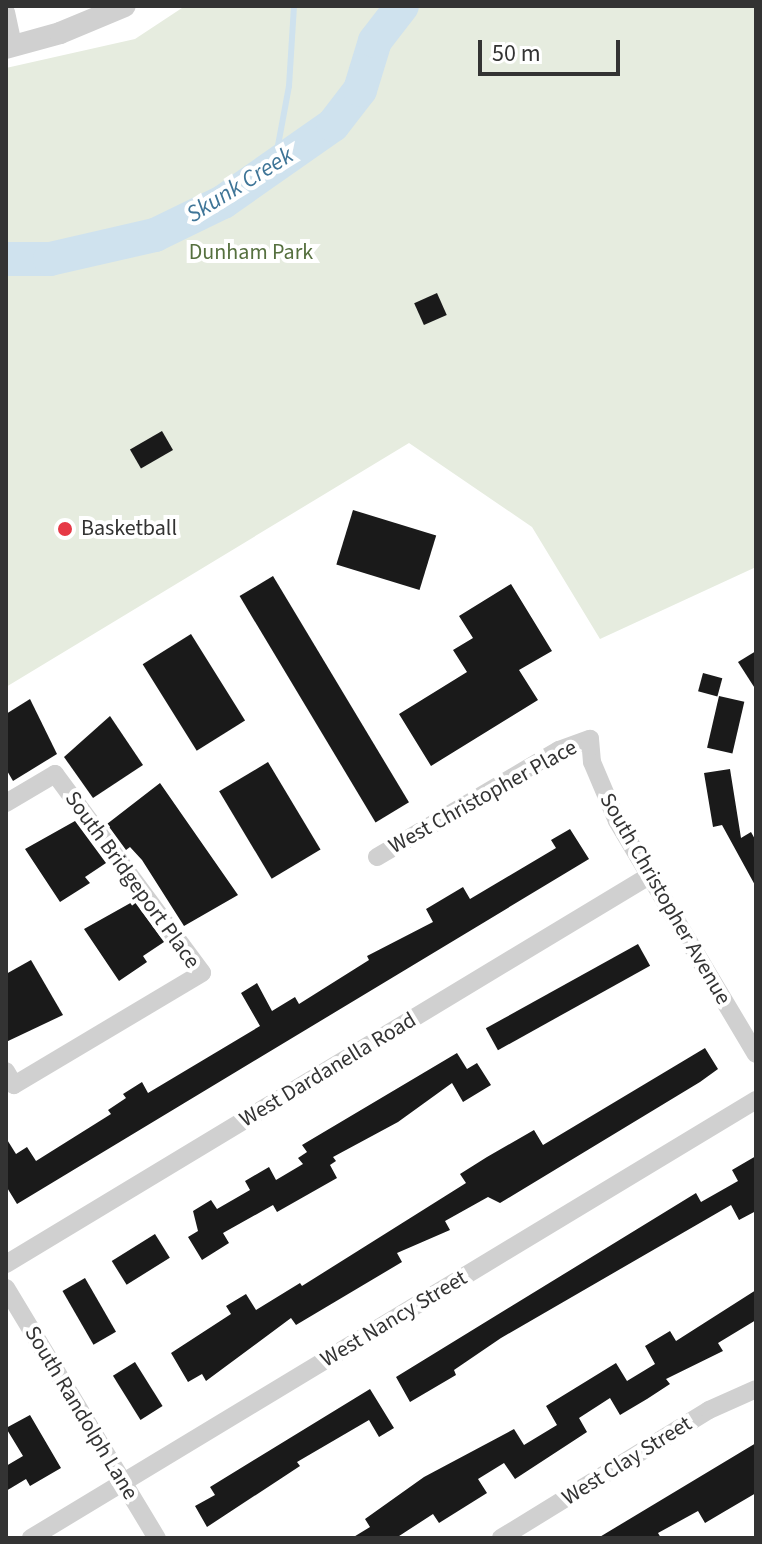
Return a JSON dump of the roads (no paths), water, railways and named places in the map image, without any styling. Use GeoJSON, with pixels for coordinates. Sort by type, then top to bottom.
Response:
{"type":"FeatureCollection","features":[{"type":"Feature","properties":{"kind":"street"},"geometry":{"type":"LineString","coordinates":[[6,12],[10,47],[125,6]]}},
{"type":"Feature","properties":{"kind":"street","name":"West Christopher Place"},"geometry":{"type":"LineString","coordinates":[[377,857],[559,750],[590,739]]}},
{"type":"Feature","properties":{"kind":"street","name":"South Christopher Avenue"},"geometry":{"type":"LineString","coordinates":[[590,739],[600,785],[649,876],[756,1054]]}},
{"type":"Feature","properties":{"kind":"street","name":"South Bridgeport Place"},"geometry":{"type":"LineString","coordinates":[[6,803],[55,774],[202,973],[9,1083]]}},
{"type":"Feature","properties":{"kind":"street","name":"West Dardanella Road"},"geometry":{"type":"LineString","coordinates":[[6,1264],[649,876]]}},
{"type":"Feature","properties":{"kind":"street","name":"West Nancy Street"},"geometry":{"type":"LineString","coordinates":[[31,1538],[756,1100]]}},
{"type":"Feature","properties":{"kind":"street","name":"South Randolph Lane"},"geometry":{"type":"LineString","coordinates":[[6,1288],[157,1538]]}},
{"type":"Feature","properties":{"kind":"street","name":"West Clay Street"},"geometry":{"type":"LineString","coordinates":[[501,1538],[709,1410],[756,1389]]}},
{"type":"Feature","properties":{"kind":"waterway"},"geometry":{"type":"LineString","coordinates":[[274,167],[289,86],[294,6]]}},
{"type":"Feature","properties":{"kind":"waterway","name":"Skunk Creek"},"geometry":{"type":"LineString","coordinates":[[6,259],[50,259],[155,235],[223,202],[333,125],[360,90],[375,41],[402,6]]}},
{"type":"Feature","properties":{"kind":"place","name":"Basketball"},"geometry":{"type":"Point","coordinates":[65,529]}},
{"type":"Feature","properties":{"kind":"park label","name":"Dunham Park"},"geometry":{"type":"Point","coordinates":[251,253]}}]}
